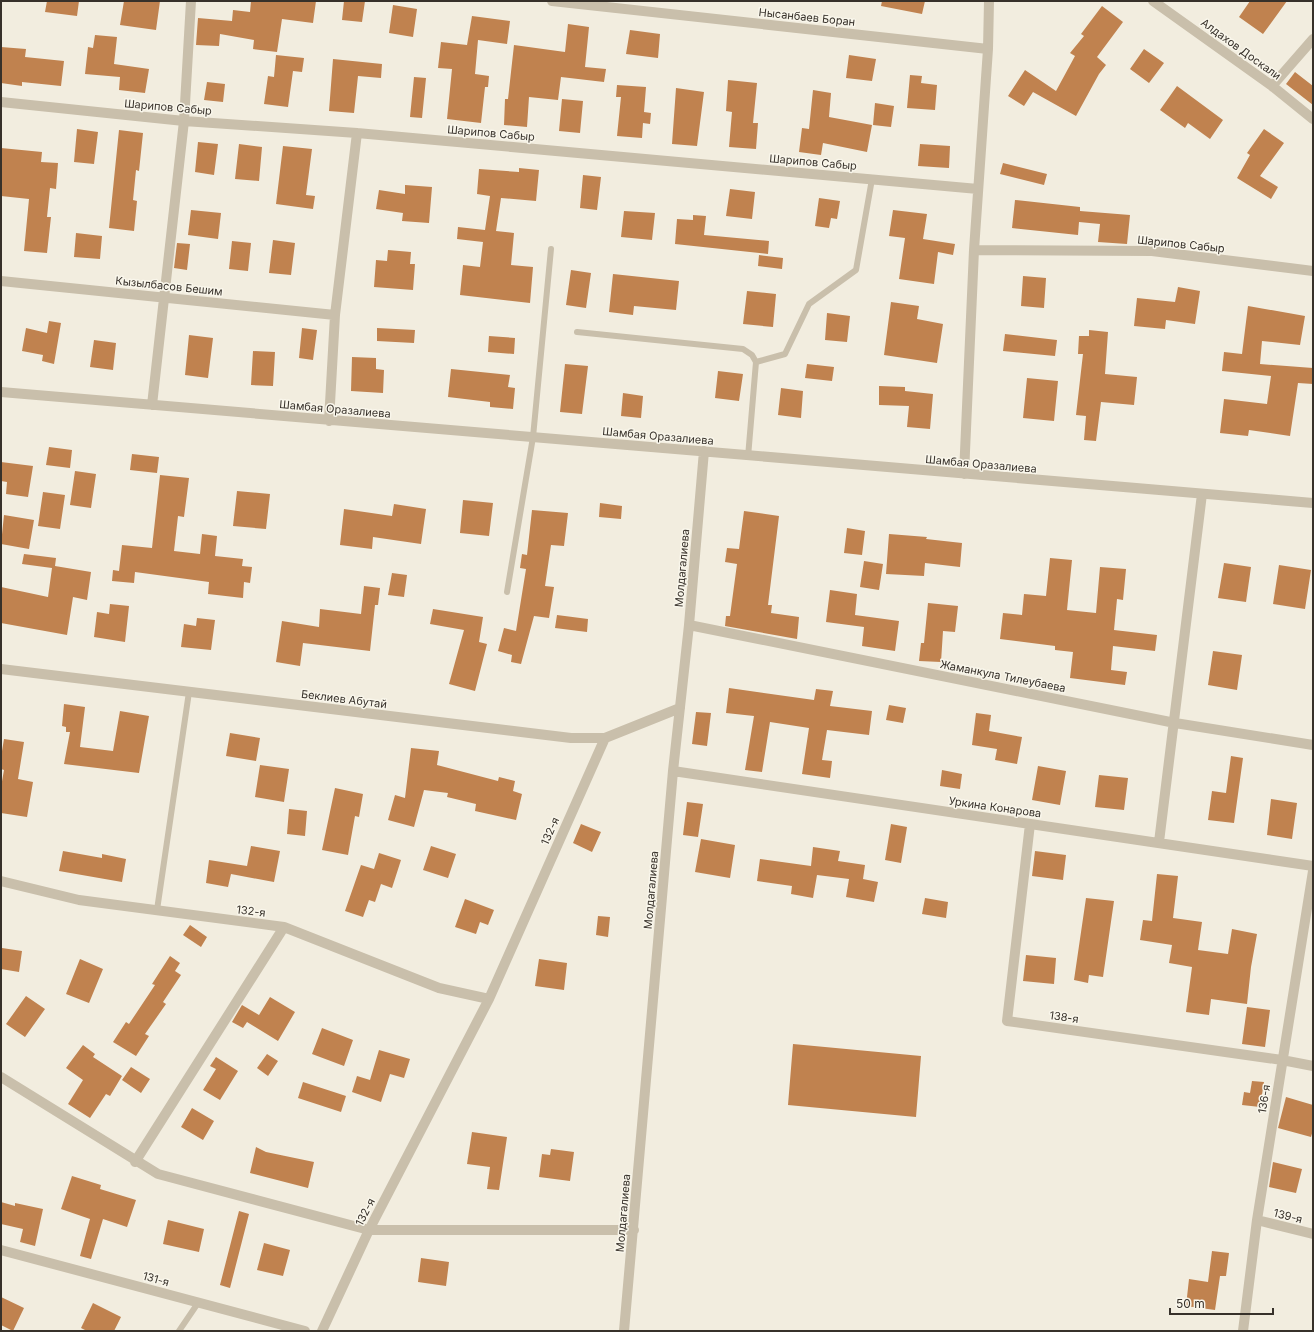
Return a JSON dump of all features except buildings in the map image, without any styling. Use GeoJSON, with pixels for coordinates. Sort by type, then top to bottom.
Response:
{"type":"FeatureCollection","features":[{"type":"Feature","properties":{"kind":"street"},"geometry":{"type":"LineString","coordinates":[[152,405],[162,297],[184,121],[191,1]]}},
{"type":"Feature","properties":{"kind":"street","name":"Нысанбаев Боран"},"geometry":{"type":"LineString","coordinates":[[552,1],[988,49]]}},
{"type":"Feature","properties":{"kind":"street"},"geometry":{"type":"LineString","coordinates":[[964,474],[974,250],[988,49],[989,1]]}},
{"type":"Feature","properties":{"kind":"street","name":"Алдахов Доскали"},"geometry":{"type":"LineString","coordinates":[[1153,1],[1272,86],[1313,119]]}},
{"type":"Feature","properties":{"kind":"street"},"geometry":{"type":"LineString","coordinates":[[1272,86],[1313,39]]}},
{"type":"Feature","properties":{"kind":"street","name":"Шарипов Сабыр"},"geometry":{"type":"LineString","coordinates":[[1,102],[184,121],[357,133],[978,189]]}},
{"type":"Feature","properties":{"kind":"street"},"geometry":{"type":"LineString","coordinates":[[329,421],[335,315],[357,133]]}},
{"type":"Feature","properties":{"kind":"street","name":"Шарипов Сабыр"},"geometry":{"type":"LineString","coordinates":[[974,250],[1152,251],[1313,271]]}},
{"type":"Feature","properties":{"kind":"street","name":"Кызылбасов Бешим"},"geometry":{"type":"LineString","coordinates":[[1,282],[335,315]]}},
{"type":"Feature","properties":{"kind":"street","name":"Шамбая Оразалиева"},"geometry":{"type":"LineString","coordinates":[[1,392],[329,421],[704,451],[748,457],[1313,503]]}},
{"type":"Feature","properties":{"kind":"street","name":"Молдагалиева"},"geometry":{"type":"LineString","coordinates":[[624,1331],[673,771],[689,625],[704,451]]}},
{"type":"Feature","properties":{"kind":"street"},"geometry":{"type":"LineString","coordinates":[[1159,842],[1175,723],[1202,494]]}},
{"type":"Feature","properties":{"kind":"street","name":"Жаманкула Тилеубаева"},"geometry":{"type":"LineString","coordinates":[[689,625],[1175,723],[1313,746]]}},
{"type":"Feature","properties":{"kind":"street","name":"Беклиев Абутай"},"geometry":{"type":"LineString","coordinates":[[1,669],[571,738],[605,738],[680,708]]}},
{"type":"Feature","properties":{"kind":"street","name":"132-я"},"geometry":{"type":"LineString","coordinates":[[322,1331],[369,1230],[489,999],[605,738]]}},
{"type":"Feature","properties":{"kind":"street","name":"Уркина Конарова"},"geometry":{"type":"LineString","coordinates":[[673,771],[1313,866]]}},
{"type":"Feature","properties":{"kind":"street","name":"138-я"},"geometry":{"type":"LineString","coordinates":[[1030,824],[1007,1021],[1282,1060],[1313,1066]]}},
{"type":"Feature","properties":{"kind":"street","name":"136-я"},"geometry":{"type":"LineString","coordinates":[[1243,1331],[1257,1220],[1313,871]]}},
{"type":"Feature","properties":{"kind":"street","name":"132-я"},"geometry":{"type":"LineString","coordinates":[[1,881],[79,900],[284,927],[439,988],[489,999]]}},
{"type":"Feature","properties":{"kind":"street"},"geometry":{"type":"LineString","coordinates":[[135,1162],[284,927]]}},
{"type":"Feature","properties":{"kind":"street"},"geometry":{"type":"LineString","coordinates":[[1,1077],[135,1162],[158,1174],[369,1230],[634,1230]]}},
{"type":"Feature","properties":{"kind":"street","name":"139-я"},"geometry":{"type":"LineString","coordinates":[[1257,1220],[1313,1234]]}},
{"type":"Feature","properties":{"kind":"street","name":"131-я"},"geometry":{"type":"LineString","coordinates":[[1,1250],[305,1331]]}},
{"type":"Feature","properties":{"kind":"lane"},"geometry":{"type":"LineString","coordinates":[[756,362],[785,354],[808,304],[856,270],[872,179]]}},
{"type":"Feature","properties":{"kind":"lane"},"geometry":{"type":"LineString","coordinates":[[507,592],[533,437],[551,249]]}},
{"type":"Feature","properties":{"kind":"lane"},"geometry":{"type":"LineString","coordinates":[[577,332],[743,349],[752,355],[756,362],[748,457]]}},
{"type":"Feature","properties":{"kind":"lane"},"geometry":{"type":"LineString","coordinates":[[157,910],[189,692]]}},
{"type":"Feature","properties":{"kind":"lane"},"geometry":{"type":"LineString","coordinates":[[179,1331],[198,1303]]}}]}
